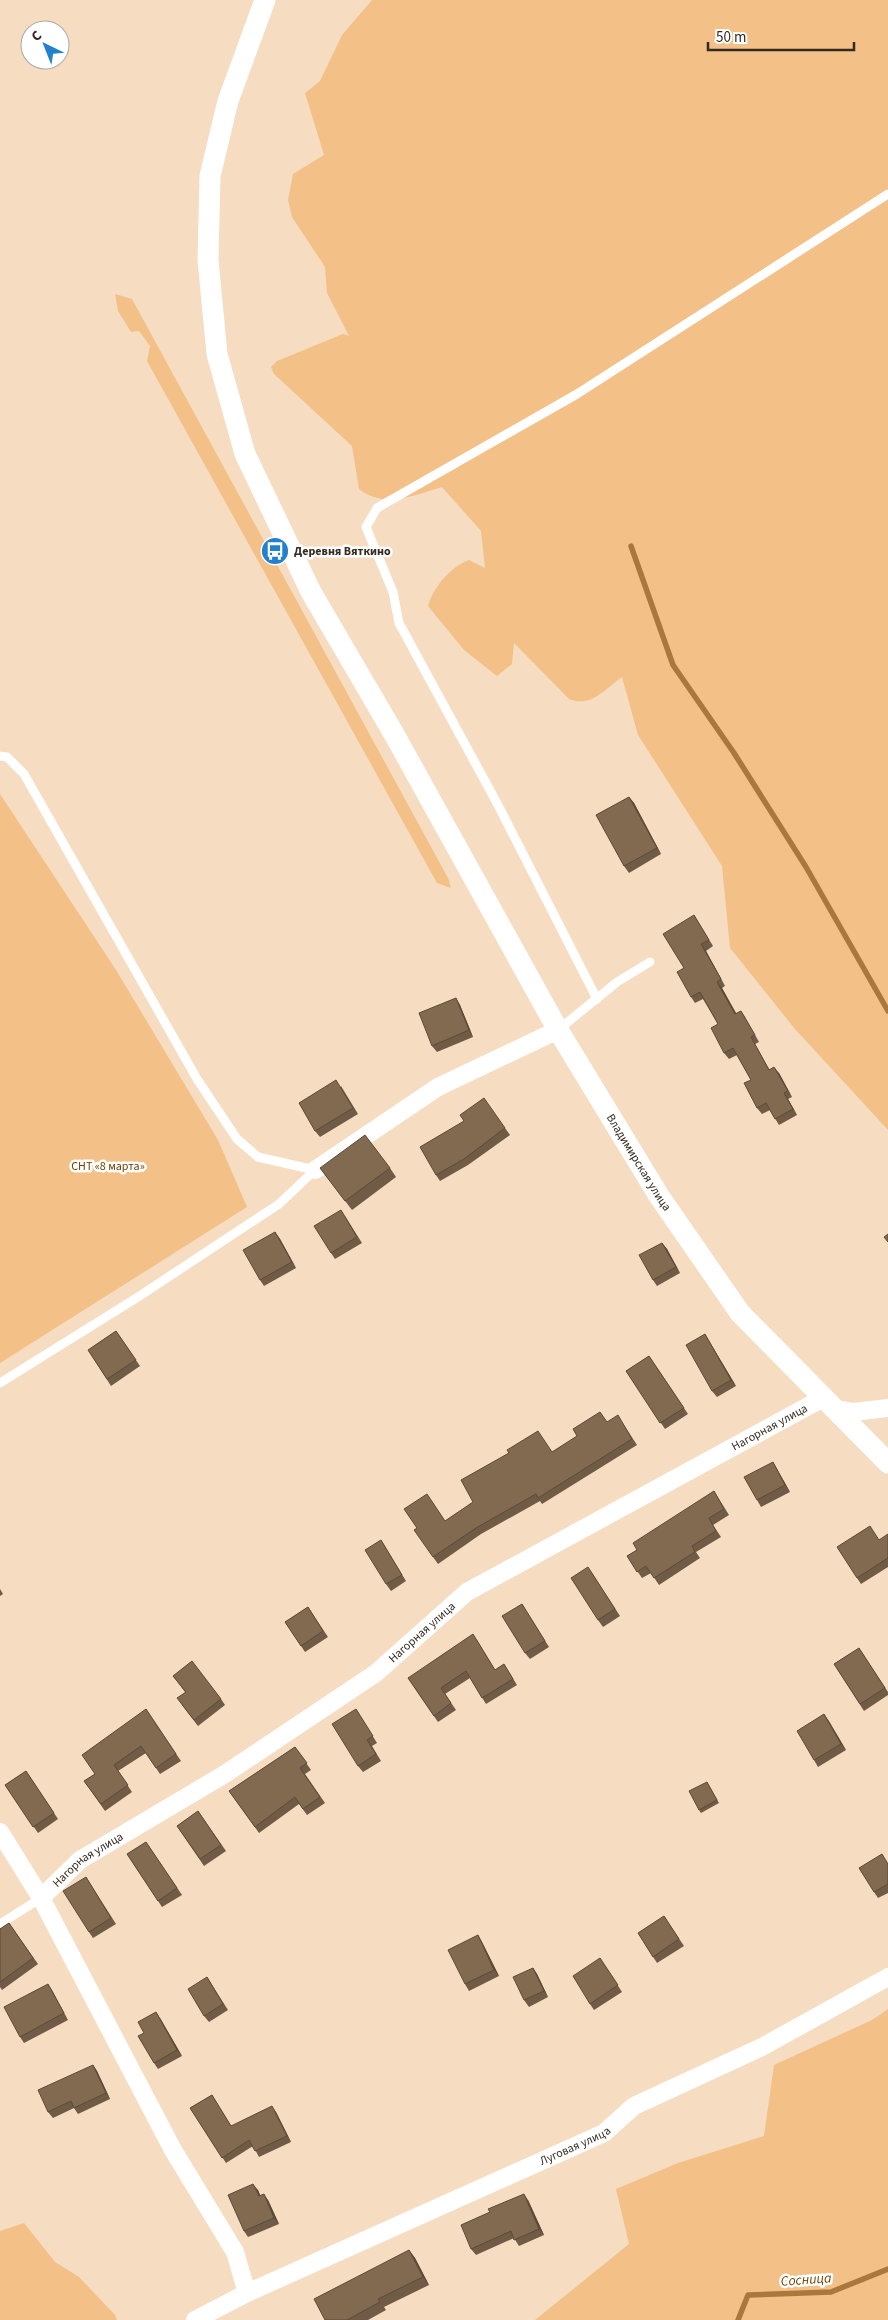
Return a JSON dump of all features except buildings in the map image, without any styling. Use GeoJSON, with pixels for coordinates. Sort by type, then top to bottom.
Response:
{"type":"FeatureCollection","features":[{"type":"Feature","properties":{"kind":"street"},"geometry":{"type":"LineString","coordinates":[[257,21],[265,0]]}},
{"type":"Feature","properties":{"kind":"street"},"geometry":{"type":"LineString","coordinates":[[257,21],[271,0]]}},
{"type":"Feature","properties":{"kind":"street","name":"Владимирская улица"},"geometry":{"type":"LineString","coordinates":[[257,21],[228,101],[210,176],[208,260],[217,354],[245,454],[311,592],[443,822],[558,1030],[659,1196],[740,1313],[888,1463]]}},
{"type":"Feature","properties":{"kind":"street"},"geometry":{"type":"LineString","coordinates":[[315,1170],[438,1087],[558,1030]]}},
{"type":"Feature","properties":{"kind":"street"},"geometry":{"type":"LineString","coordinates":[[829,1404],[853,1412],[888,1408]]}},
{"type":"Feature","properties":{"kind":"street","name":"Нагорная улица"},"geometry":{"type":"LineString","coordinates":[[41,1898],[80,1860],[225,1774],[376,1673],[467,1592],[829,1404]]}},
{"type":"Feature","properties":{"kind":"street"},"geometry":{"type":"LineString","coordinates":[[0,1832],[41,1898],[173,2150],[235,2252],[248,2293]]}},
{"type":"Feature","properties":{"kind":"street","name":"Луговая улица"},"geometry":{"type":"LineString","coordinates":[[195,2320],[248,2293],[604,2133],[634,2106],[762,2047],[888,1977]]}},
{"type":"Feature","properties":{"kind":"lane"},"geometry":{"type":"LineString","coordinates":[[596,999],[498,805],[400,623],[393,592],[366,527],[377,508],[577,394],[888,194]]}},
{"type":"Feature","properties":{"kind":"lane"},"geometry":{"type":"LineString","coordinates":[[0,756],[7,757],[24,774],[197,1078],[237,1139],[258,1157],[315,1170]]}},
{"type":"Feature","properties":{"kind":"lane"},"geometry":{"type":"LineString","coordinates":[[558,1030],[617,982],[650,962]]}},
{"type":"Feature","properties":{"kind":"lane"},"geometry":{"type":"LineString","coordinates":[[0,1384],[280,1204],[315,1170]]}},
{"type":"Feature","properties":{"kind":"lane"},"geometry":{"type":"LineString","coordinates":[[0,1924],[41,1898]]}},
{"type":"Feature","properties":{"kind":"green space"},"geometry":{"type":"Polygon","coordinates":[[[372,0],[888,0],[888,1130],[795,1029],[730,948],[722,866],[638,735],[622,677],[597,696],[584,701],[577,701],[569,699],[514,643],[512,664],[497,676],[464,650],[428,606],[438,585],[462,563],[469,560],[485,568],[481,531],[442,487],[410,496],[389,499],[369,495],[359,489],[352,446],[274,374],[271,367],[277,361],[343,334],[349,336],[327,293],[325,267],[292,217],[288,200],[293,174],[324,155],[305,93],[320,81],[342,35],[372,0]]]}},
{"type":"Feature","properties":{"kind":"green space"},"geometry":{"type":"Polygon","coordinates":[[[115,294],[132,299],[448,878],[451,888],[437,883],[147,361],[150,346],[139,331],[131,332],[118,311],[115,294]]]}},
{"type":"Feature","properties":{"kind":"green space","name":"СНТ «8 марта»"},"geometry":{"type":"Polygon","coordinates":[[[0,794],[116,970],[218,1140],[247,1207],[0,1363],[0,794]]]}},
{"type":"Feature","properties":{"kind":"green space"},"geometry":{"type":"Polygon","coordinates":[[[888,2009],[888,2320],[535,2320],[629,2244],[616,2189],[678,2163],[764,2136],[774,2065],[872,2020],[888,2009]]]}},
{"type":"Feature","properties":{"kind":"green space"},"geometry":{"type":"Polygon","coordinates":[[[24,2223],[55,2262],[79,2277],[115,2315],[117,2320],[0,2320],[0,2231],[24,2223]]]}},
{"type":"Feature","properties":{"kind":"waterway"},"geometry":{"type":"LineString","coordinates":[[631,546],[673,665],[734,753],[806,867],[888,1011]]}},
{"type":"Feature","properties":{"kind":"waterway","name":"Сосница"},"geometry":{"type":"LineString","coordinates":[[738,2320],[748,2295],[831,2292],[888,2269]]}},
{"type":"Feature","properties":{"kind":"place","name":"Деревня Вяткино"},"geometry":{"type":"Point","coordinates":[275,551]}}]}
